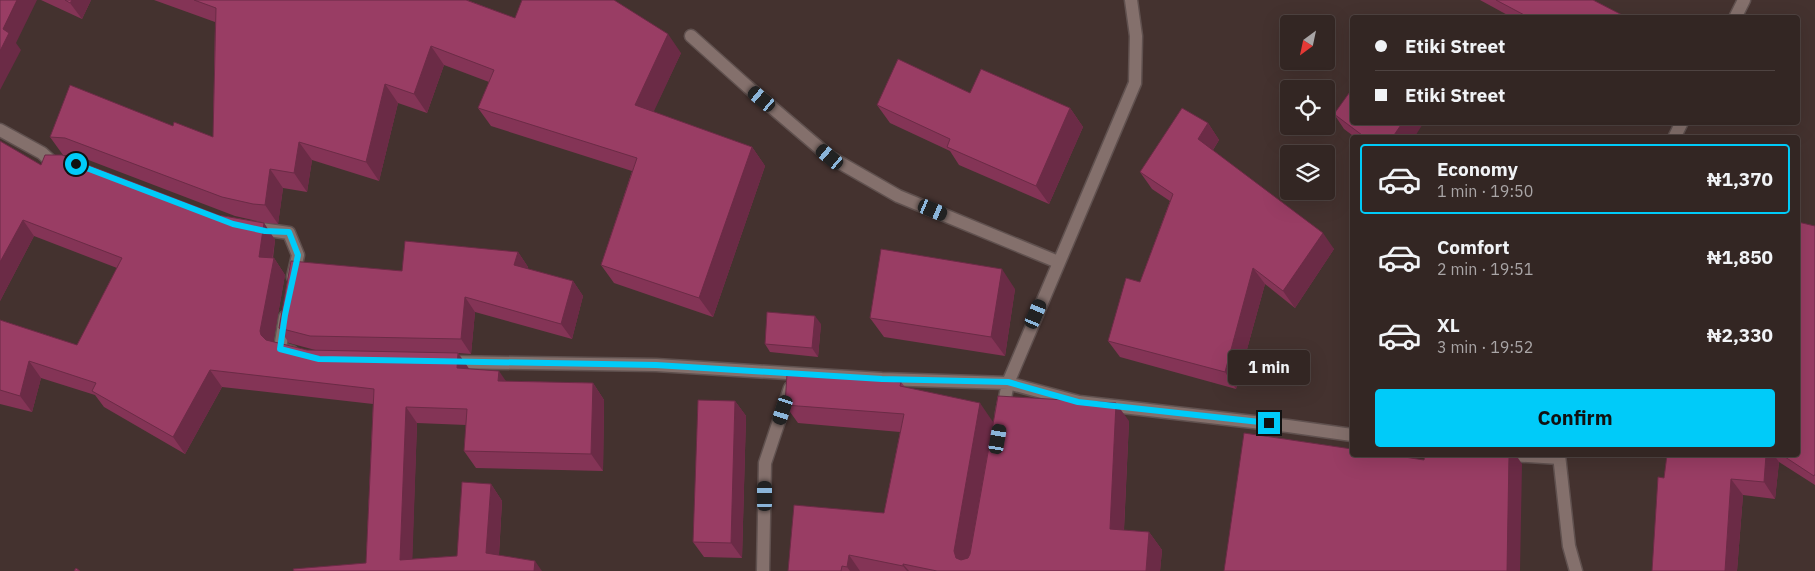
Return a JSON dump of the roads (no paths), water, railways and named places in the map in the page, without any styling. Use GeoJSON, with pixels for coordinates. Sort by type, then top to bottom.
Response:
{"type":"FeatureCollection","features":[{"type":"Feature","properties":{"kind":"street"},"geometry":{"type":"LineString","coordinates":[[999,430],[1008,382],[1135,83],[1136,36],[1131,0]]}},
{"type":"Feature","properties":{"kind":"street"},"geometry":{"type":"LineString","coordinates":[[1736,15],[1744,0]]}},
{"type":"Feature","properties":{"kind":"street"},"geometry":{"type":"LineString","coordinates":[[692,36],[830,157],[898,196],[1058,262]]}},
{"type":"Feature","properties":{"kind":"street"},"geometry":{"type":"LineString","coordinates":[[0,130],[42,153],[53,163],[68,164]]}},
{"type":"Feature","properties":{"kind":"street"},"geometry":{"type":"LineString","coordinates":[[241,226],[265,231],[289,232],[298,255],[292,284]]}},
{"type":"Feature","properties":{"kind":"street"},"geometry":{"type":"LineString","coordinates":[[287,304],[280,349],[304,355]]}},
{"type":"Feature","properties":{"kind":"street"},"geometry":{"type":"LineString","coordinates":[[435,362],[656,365],[882,379],[1008,382],[1078,402],[1269,423],[1350,435]]}},
{"type":"Feature","properties":{"kind":"street"},"geometry":{"type":"LineString","coordinates":[[763,571],[765,463],[795,374]]}},
{"type":"Feature","properties":{"kind":"street"},"geometry":{"type":"LineString","coordinates":[[1559,457],[1569,546],[1576,571]]}}]}
